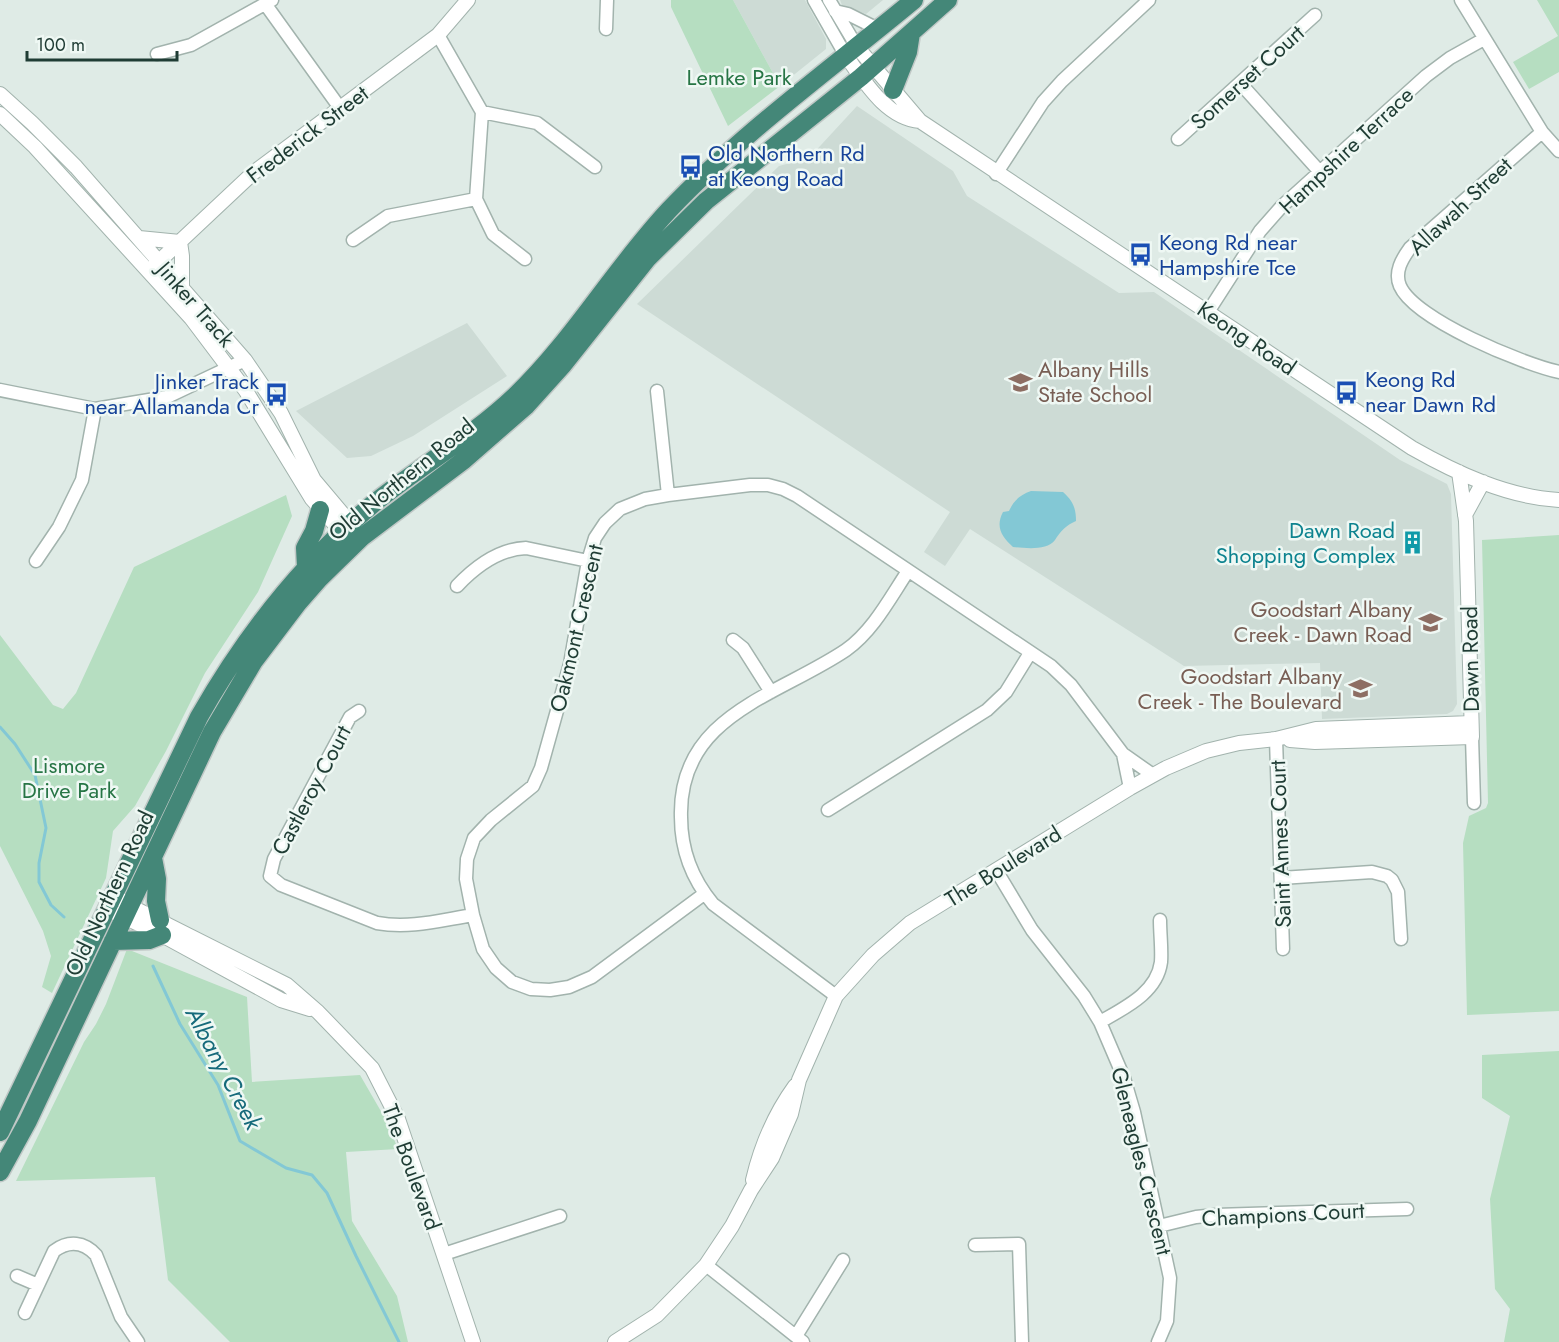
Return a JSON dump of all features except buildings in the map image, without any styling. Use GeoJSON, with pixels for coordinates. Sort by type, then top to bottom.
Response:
{"type":"FeatureCollection","features":[{"type":"Feature","properties":{"kind":"highway","name":"Old Northern Road"},"geometry":{"type":"LineString","coordinates":[[0,1173],[28,1121],[212,732],[254,662],[352,535],[373,504],[492,417],[513,398],[568,338],[646,235],[696,182],[756,129],[914,0]]}},
{"type":"Feature","properties":{"kind":"highway","name":"Old Northern Road"},"geometry":{"type":"LineString","coordinates":[[0,1132],[182,751],[219,681],[260,622],[306,567],[464,460],[506,424],[545,386],[648,258],[684,221],[732,178],[867,72],[948,0]]}},
{"type":"Feature","properties":{"kind":"highway"},"geometry":{"type":"LineString","coordinates":[[893,90],[908,52],[911,33]]}},
{"type":"Feature","properties":{"kind":"highway"},"geometry":{"type":"LineString","coordinates":[[306,567],[305,548],[314,531],[320,510]]}},
{"type":"Feature","properties":{"kind":"highway"},"geometry":{"type":"LineString","coordinates":[[114,941],[148,940],[161,928],[156,901],[158,879],[153,858]]}},
{"type":"Feature","properties":{"kind":"street","name":"Frederick Street"},"geometry":{"type":"LineString","coordinates":[[148,272],[253,173],[438,35],[468,0]]}},
{"type":"Feature","properties":{"kind":"street"},"geometry":{"type":"LineString","coordinates":[[606,29],[607,0]]}},
{"type":"Feature","properties":{"kind":"street"},"geometry":{"type":"LineString","coordinates":[[814,0],[852,52]]}},
{"type":"Feature","properties":{"kind":"street"},"geometry":{"type":"LineString","coordinates":[[996,174],[1043,102],[1062,81],[1149,0]]}},
{"type":"Feature","properties":{"kind":"street"},"geometry":{"type":"LineString","coordinates":[[1461,0],[1542,132],[1559,151]]}},
{"type":"Feature","properties":{"kind":"street"},"geometry":{"type":"LineString","coordinates":[[157,54],[191,45],[269,2],[340,108]]}},
{"type":"Feature","properties":{"kind":"street"},"geometry":{"type":"LineString","coordinates":[[832,5],[852,52]]}},
{"type":"Feature","properties":{"kind":"street"},"geometry":{"type":"LineString","coordinates":[[832,5],[878,30]]}},
{"type":"Feature","properties":{"kind":"street","name":"Somerset Court"},"geometry":{"type":"LineString","coordinates":[[1178,139],[1315,15]]}},
{"type":"Feature","properties":{"kind":"street"},"geometry":{"type":"LineString","coordinates":[[438,35],[482,112],[476,199],[493,234],[525,259]]}},
{"type":"Feature","properties":{"kind":"street","name":"Hampshire Terrace"},"geometry":{"type":"LineString","coordinates":[[1208,312],[1260,231],[1282,206],[1426,76],[1450,58],[1485,39]]}},
{"type":"Feature","properties":{"kind":"street","name":"Keong Road"},"geometry":{"type":"LineString","coordinates":[[852,52],[867,72],[893,90],[920,122],[1412,448],[1483,482],[1503,489],[1559,500]]}},
{"type":"Feature","properties":{"kind":"street","name":"Keong Road"},"geometry":{"type":"LineString","coordinates":[[867,72],[874,93],[898,115],[907,120],[920,122]]}},
{"type":"Feature","properties":{"kind":"street"},"geometry":{"type":"LineString","coordinates":[[1240,83],[1320,172]]}},
{"type":"Feature","properties":{"kind":"street","name":"Jinker Track"},"geometry":{"type":"LineString","coordinates":[[0,94],[76,167],[182,286],[244,360],[281,413],[314,480],[352,535]]}},
{"type":"Feature","properties":{"kind":"street"},"geometry":{"type":"LineString","coordinates":[[482,112],[537,123],[595,167]]}},
{"type":"Feature","properties":{"kind":"street","name":"Jinker Track"},"geometry":{"type":"LineString","coordinates":[[0,114],[35,147],[190,318],[230,368],[320,510],[352,535]]}},
{"type":"Feature","properties":{"kind":"street","name":"Allawah Street"},"geometry":{"type":"LineString","coordinates":[[1542,132],[1410,248],[1399,264],[1399,284],[1409,300],[1427,314],[1504,355],[1539,368],[1559,372]]}},
{"type":"Feature","properties":{"kind":"street"},"geometry":{"type":"LineString","coordinates":[[353,240],[388,216],[476,199]]}},
{"type":"Feature","properties":{"kind":"street"},"geometry":{"type":"LineString","coordinates":[[139,238],[180,242],[182,286]]}},
{"type":"Feature","properties":{"kind":"street"},"geometry":{"type":"LineString","coordinates":[[0,390],[95,409],[168,398],[244,360]]}},
{"type":"Feature","properties":{"kind":"street"},"geometry":{"type":"LineString","coordinates":[[657,391],[668,495]]}},
{"type":"Feature","properties":{"kind":"street"},"geometry":{"type":"LineString","coordinates":[[36,561],[59,526],[82,480],[95,409]]}},
{"type":"Feature","properties":{"kind":"street","name":"Dawn Road"},"geometry":{"type":"LineString","coordinates":[[1459,472],[1466,515],[1474,803]]}},
{"type":"Feature","properties":{"kind":"street","name":"Dawn Road"},"geometry":{"type":"LineString","coordinates":[[1466,515],[1483,482]]}},
{"type":"Feature","properties":{"kind":"street","name":"Oakmont Crescent"},"geometry":{"type":"LineString","coordinates":[[705,894],[592,977],[569,987],[550,990],[531,989],[512,982],[496,968],[483,949],[466,879],[467,859],[474,838],[490,820],[533,786],[541,768],[570,664],[588,561],[595,538],[604,523],[620,509],[645,499],[750,485],[768,485],[797,496],[1051,666],[1071,685],[1123,754],[1153,775]]}},
{"type":"Feature","properties":{"kind":"street"},"geometry":{"type":"LineString","coordinates":[[457,586],[471,572],[505,551],[515,548],[526,548],[588,561]]}},
{"type":"Feature","properties":{"kind":"street"},"geometry":{"type":"LineString","coordinates":[[836,996],[713,904],[705,894],[690,868],[681,837],[682,786],[701,744],[737,711],[847,649],[863,635],[879,615],[908,571]]}},
{"type":"Feature","properties":{"kind":"street"},"geometry":{"type":"LineString","coordinates":[[732,640],[743,648],[771,692]]}},
{"type":"Feature","properties":{"kind":"street"},"geometry":{"type":"LineString","coordinates":[[828,810],[987,710],[1006,692],[1030,653]]}},
{"type":"Feature","properties":{"kind":"street","name":"Castleroy Court"},"geometry":{"type":"LineString","coordinates":[[359,711],[350,717],[274,859],[270,876],[281,885],[377,923],[394,926],[413,925],[473,915]]}},
{"type":"Feature","properties":{"kind":"street","name":"The Boulevard"},"geometry":{"type":"LineString","coordinates":[[622,1340],[657,1315],[706,1265],[732,1226],[751,1190],[759,1154],[779,1107],[799,1080],[836,996],[873,955],[910,923],[1130,788],[1206,751],[1239,743],[1276,739],[1316,729],[1472,730]]}},
{"type":"Feature","properties":{"kind":"street","name":"Saint Annes Court"},"geometry":{"type":"LineString","coordinates":[[1276,739],[1283,949]]}},
{"type":"Feature","properties":{"kind":"street","name":"Oakmont Crescent"},"geometry":{"type":"LineString","coordinates":[[1123,754],[1130,788]]}},
{"type":"Feature","properties":{"kind":"street","name":"Gleneagles Crescent"},"geometry":{"type":"LineString","coordinates":[[996,870],[1032,930],[1084,996],[1100,1022],[1124,1078],[1170,1278],[1167,1321],[1159,1342]]}},
{"type":"Feature","properties":{"kind":"street"},"geometry":{"type":"LineString","coordinates":[[1281,878],[1372,872],[1387,876],[1396,886],[1400,900],[1401,939]]}},
{"type":"Feature","properties":{"kind":"street","name":"The Boulevard"},"geometry":{"type":"LineString","coordinates":[[110,903],[286,985],[318,1011],[372,1068],[398,1119],[473,1342]]}},
{"type":"Feature","properties":{"kind":"street"},"geometry":{"type":"LineString","coordinates":[[1100,1022],[1138,999],[1150,988],[1161,963],[1160,920]]}},
{"type":"Feature","properties":{"kind":"street","name":"Champions Court"},"geometry":{"type":"LineString","coordinates":[[1159,1226],[1215,1215],[1407,1209]]}},
{"type":"Feature","properties":{"kind":"street"},"geometry":{"type":"LineString","coordinates":[[444,1254],[560,1216]]}},
{"type":"Feature","properties":{"kind":"street"},"geometry":{"type":"LineString","coordinates":[[25,1313],[54,1251],[62,1245],[80,1244],[89,1248],[96,1256],[121,1317],[138,1342]]}},
{"type":"Feature","properties":{"kind":"street"},"geometry":{"type":"LineString","coordinates":[[975,1245],[1019,1244],[1022,1342]]}},
{"type":"Feature","properties":{"kind":"street"},"geometry":{"type":"LineString","coordinates":[[706,1265],[800,1339],[843,1260]]}},
{"type":"Feature","properties":{"kind":"street"},"geometry":{"type":"LineString","coordinates":[[18,1275],[38,1285]]}},
{"type":"Feature","properties":{"kind":"shaded area"},"geometry":{"type":"Polygon","coordinates":[[[733,0],[805,0],[826,39],[826,49],[780,86],[733,0]]]}},
{"type":"Feature","properties":{"kind":"shaded area"},"geometry":{"type":"Polygon","coordinates":[[[840,0],[883,0],[866,14],[842,5],[840,0]]]}},
{"type":"Feature","properties":{"kind":"shaded area","name":"Albany Hills State School"},"geometry":{"type":"Polygon","coordinates":[[[857,106],[953,171],[967,196],[1119,293],[1154,292],[1400,460],[1447,484],[1451,494],[1457,704],[1453,711],[1447,714],[1322,719],[1320,663],[1184,666],[970,529],[945,566],[924,552],[950,512],[637,304],[779,166],[809,158],[857,106]]]}},
{"type":"Feature","properties":{"kind":"shaded area"},"geometry":{"type":"Polygon","coordinates":[[[467,323],[507,376],[413,436],[371,456],[347,458],[296,411],[467,323]]]}},
{"type":"Feature","properties":{"kind":"green space","name":"Lemke Park"},"geometry":{"type":"Polygon","coordinates":[[[671,0],[733,0],[780,86],[728,126],[671,7],[671,0]]]}},
{"type":"Feature","properties":{"kind":"green space"},"geometry":{"type":"Polygon","coordinates":[[[1537,0],[1559,0],[1559,72],[1529,89],[1513,62],[1558,36],[1537,0]]]}},
{"type":"Feature","properties":{"kind":"green space","name":"Lismore Drive Park"},"geometry":{"type":"Polygon","coordinates":[[[286,495],[292,516],[258,592],[205,673],[166,751],[135,806],[113,831],[106,878],[52,993],[42,987],[51,956],[43,931],[0,846],[0,635],[53,705],[63,709],[76,693],[134,567],[286,495]]]}},
{"type":"Feature","properties":{"kind":"green space"},"geometry":{"type":"Polygon","coordinates":[[[1559,535],[1559,1011],[1467,1015],[1463,843],[1469,816],[1486,808],[1488,803],[1482,540],[1559,535]]]}},
{"type":"Feature","properties":{"kind":"green space"},"geometry":{"type":"Polygon","coordinates":[[[127,949],[247,997],[252,1082],[360,1075],[386,1120],[398,1149],[346,1152],[352,1221],[397,1296],[408,1342],[230,1342],[168,1280],[155,1177],[16,1181],[84,1042],[106,1004],[127,949]]]}},
{"type":"Feature","properties":{"kind":"green space"},"geometry":{"type":"Polygon","coordinates":[[[1559,1051],[1559,1342],[1504,1342],[1510,1309],[1495,1289],[1490,1199],[1510,1116],[1482,1098],[1482,1055],[1559,1051]]]}},
{"type":"Feature","properties":{"kind":"water"},"geometry":{"type":"Polygon","coordinates":[[[1031,491],[1063,492],[1073,505],[1076,521],[1066,527],[1047,546],[1013,547],[1001,531],[1001,517],[1003,512],[1009,511],[1018,498],[1031,491]]]}},
{"type":"Feature","properties":{"kind":"waterway","name":"Albany Creek"},"geometry":{"type":"LineString","coordinates":[[0,727],[15,744],[35,775],[46,828],[39,863],[39,882],[51,905],[64,917]]}},
{"type":"Feature","properties":{"kind":"waterway","name":"Albany Creek"},"geometry":{"type":"LineString","coordinates":[[153,966],[180,1024],[218,1085],[240,1141],[286,1168],[312,1175],[327,1193],[399,1342]]}},
{"type":"Feature","properties":{"kind":"place","name":"Old Northern Rd at Keong Road"},"geometry":{"type":"Point","coordinates":[690,166]}},
{"type":"Feature","properties":{"kind":"place","name":"Keong Rd near Hampshire Tce"},"geometry":{"type":"Point","coordinates":[1141,255]}},
{"type":"Feature","properties":{"kind":"place","name":"Albany Hills State School"},"geometry":{"type":"Point","coordinates":[1020,382]}},
{"type":"Feature","properties":{"kind":"place","name":"Keong Rd near Dawn Rd"},"geometry":{"type":"Point","coordinates":[1347,392]}},
{"type":"Feature","properties":{"kind":"place","name":"Jinker Track near Allamanda Cr"},"geometry":{"type":"Point","coordinates":[277,394]}},
{"type":"Feature","properties":{"kind":"place","name":"Dawn Road Shopping Complex"},"geometry":{"type":"Point","coordinates":[1413,543]}},
{"type":"Feature","properties":{"kind":"place","name":"Goodstart Albany Creek - Dawn Road"},"geometry":{"type":"Point","coordinates":[1430,622]}},
{"type":"Feature","properties":{"kind":"place","name":"Goodstart Albany Creek - The Boulevard"},"geometry":{"type":"Point","coordinates":[1360,689]}}]}
